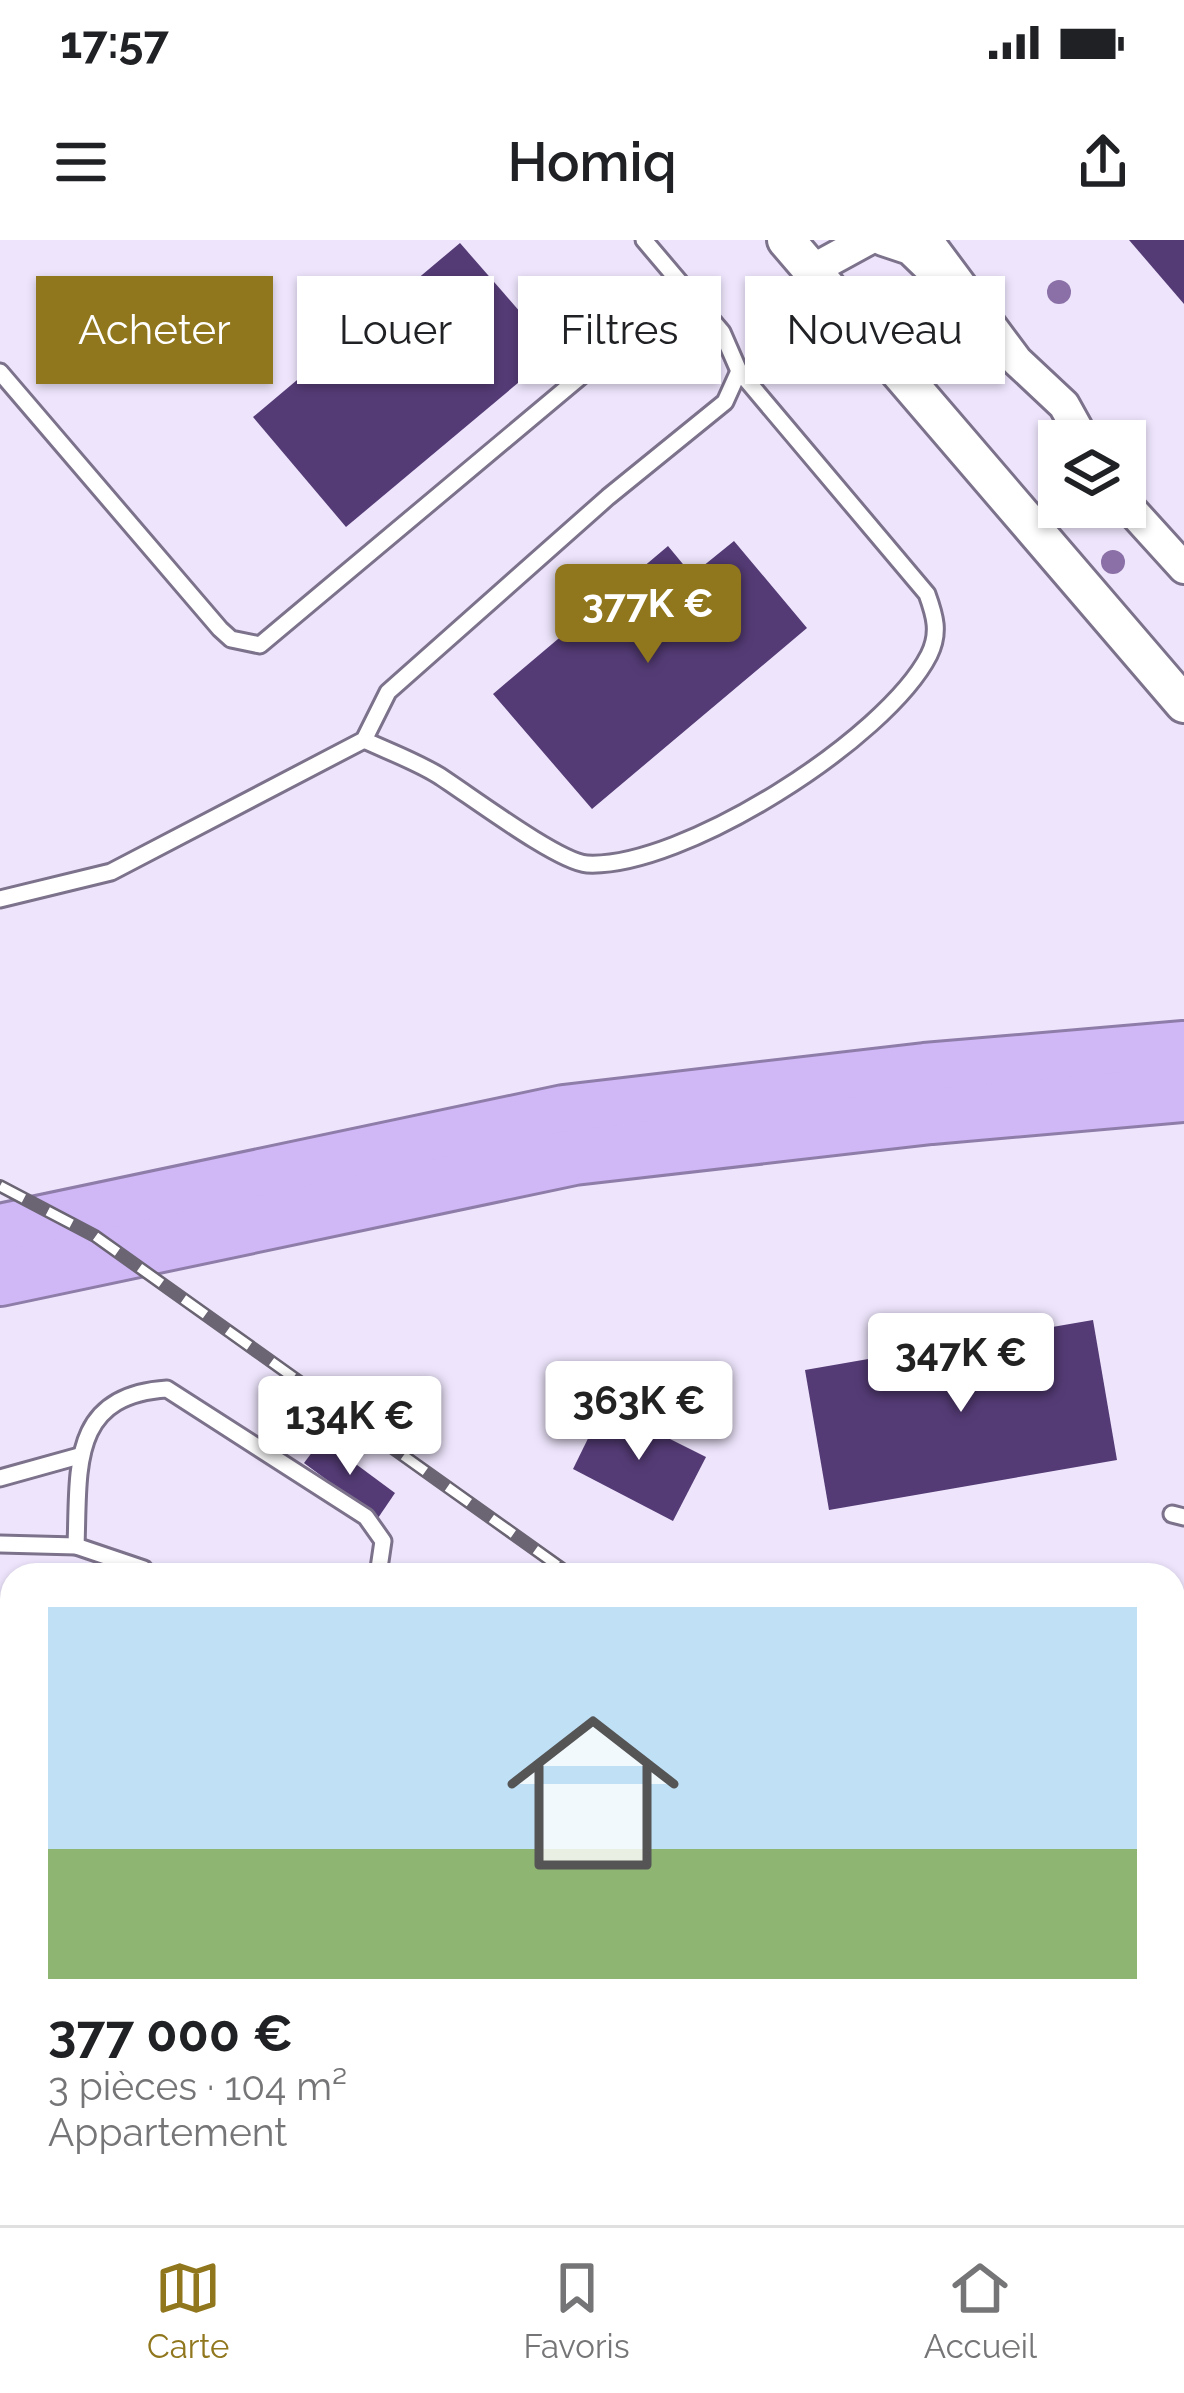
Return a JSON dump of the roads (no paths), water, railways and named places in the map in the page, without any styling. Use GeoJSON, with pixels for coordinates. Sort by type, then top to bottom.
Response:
{"type":"FeatureCollection","features":[{"type":"Feature","properties":{"kind":"highway"},"geometry":{"type":"LineString","coordinates":[[0,1232],[564,1113],[925,1071],[1184,1049]]}},
{"type":"Feature","properties":{"kind":"highway"},"geometry":{"type":"LineString","coordinates":[[0,1278],[574,1157],[931,1116],[1184,1094]]}},
{"type":"Feature","properties":{"kind":"street"},"geometry":{"type":"LineString","coordinates":[[786,240],[1183,702]]}},
{"type":"Feature","properties":{"kind":"street"},"geometry":{"type":"LineString","coordinates":[[812,270],[867,240]]}},
{"type":"Feature","properties":{"kind":"street"},"geometry":{"type":"LineString","coordinates":[[884,240],[910,249],[939,276]]}},
{"type":"Feature","properties":{"kind":"street"},"geometry":{"type":"LineString","coordinates":[[928,241],[946,240]]}},
{"type":"Feature","properties":{"kind":"street"},"geometry":{"type":"LineString","coordinates":[[928,241],[953,276]]}},
{"type":"Feature","properties":{"kind":"street"},"geometry":{"type":"LineString","coordinates":[[1005,345],[1064,405],[1072,420]]}},
{"type":"Feature","properties":{"kind":"street"},"geometry":{"type":"LineString","coordinates":[[1146,526],[1184,568]]}},
{"type":"Feature","properties":{"kind":"lane"},"geometry":{"type":"LineString","coordinates":[[644,240],[675,276]]}},
{"type":"Feature","properties":{"kind":"lane"},"geometry":{"type":"LineString","coordinates":[[364,740],[434,772],[583,864],[642,858],[700,838],[819,764],[879,717],[930,653],[938,624],[927,594],[739,371],[721,331]]}},
{"type":"Feature","properties":{"kind":"lane"},"geometry":{"type":"LineString","coordinates":[[0,899],[111,872],[364,740],[388,692],[608,496],[725,402],[739,371]]}},
{"type":"Feature","properties":{"kind":"lane"},"geometry":{"type":"LineString","coordinates":[[0,372],[220,628],[231,639],[260,645],[277,636],[574,384]]}},
{"type":"Feature","properties":{"kind":"lane"},"geometry":{"type":"LineString","coordinates":[[76,1546],[79,1456],[99,1411],[131,1391],[167,1389],[366,1517],[383,1541],[380,1563]]}},
{"type":"Feature","properties":{"kind":"lane"},"geometry":{"type":"LineString","coordinates":[[0,1478],[79,1456]]}},
{"type":"Feature","properties":{"kind":"lane"},"geometry":{"type":"LineString","coordinates":[[0,1544],[76,1546],[122,1563]]}},
{"type":"Feature","properties":{"kind":"railway"},"geometry":{"type":"LineString","coordinates":[[0,1186],[95,1236],[554,1563]]}}]}
